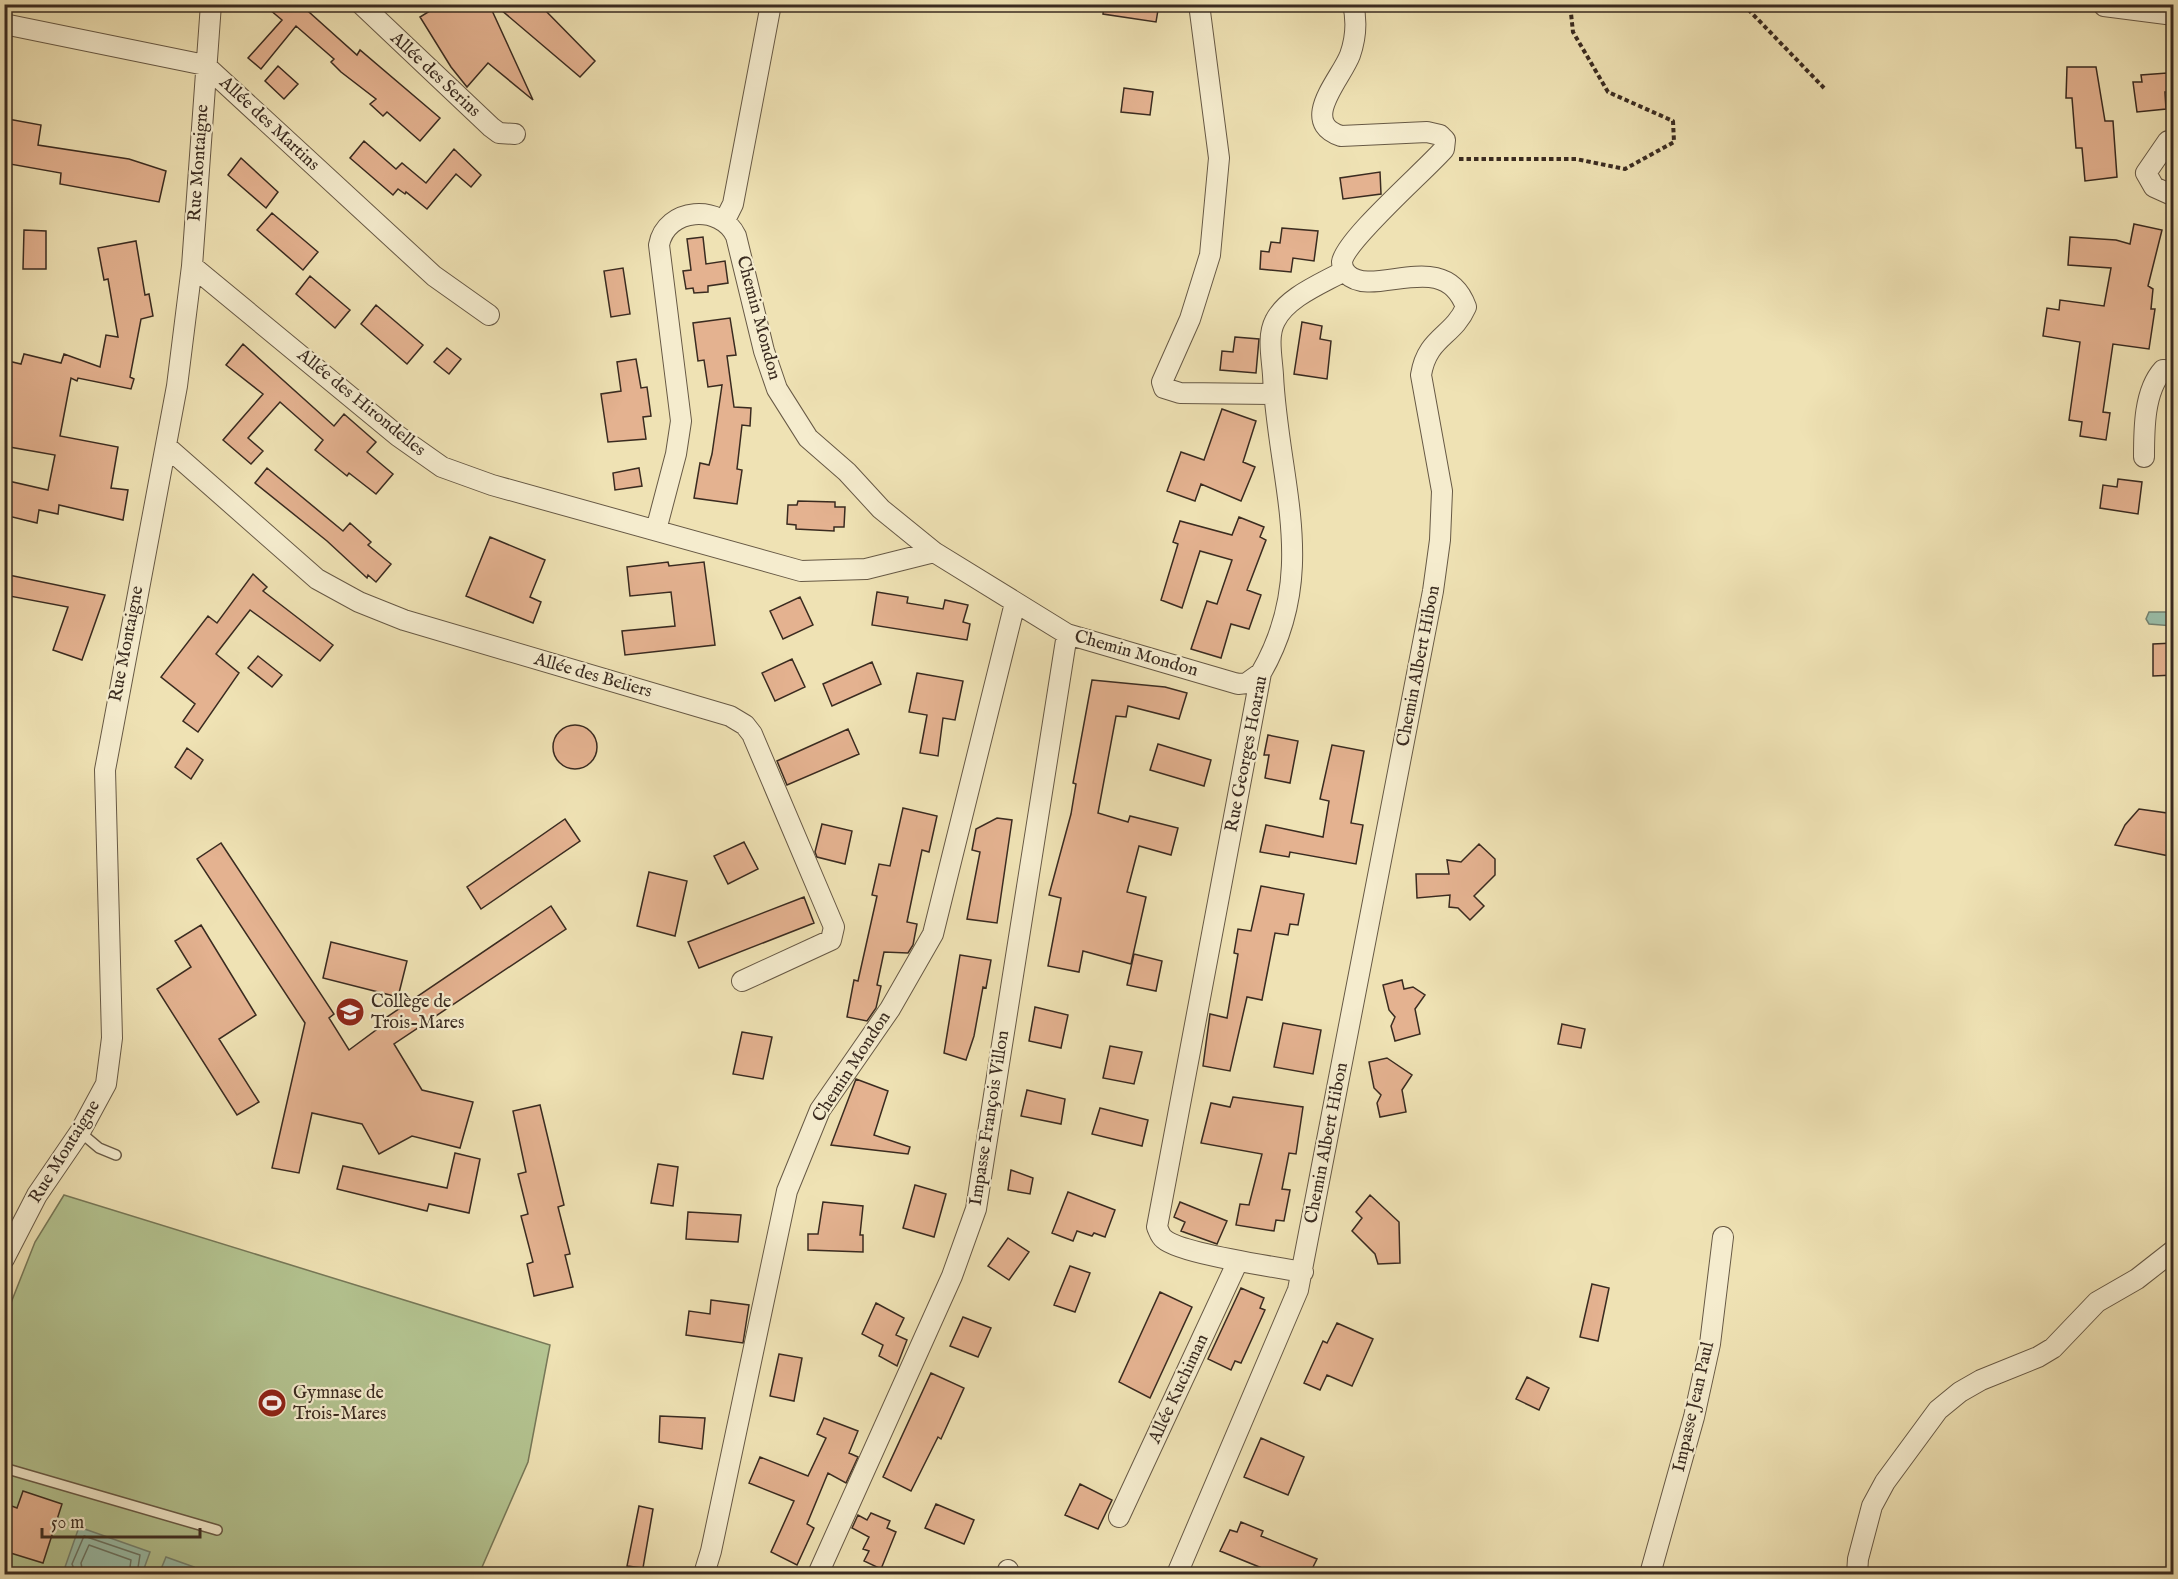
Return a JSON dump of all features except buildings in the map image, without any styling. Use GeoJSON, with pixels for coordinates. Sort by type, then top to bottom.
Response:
{"type":"FeatureCollection","features":[{"type":"Feature","properties":{"kind":"street","name":"Rue Montaigne"},"geometry":{"type":"LineString","coordinates":[[4,1259],[37,1195],[80,1132],[106,1084],[112,1038],[105,770],[167,447],[192,266],[211,4]]}},
{"type":"Feature","properties":{"kind":"street","name":"Allée des Serins"},"geometry":{"type":"LineString","coordinates":[[361,4],[491,127],[500,133],[515,134]]}},
{"type":"Feature","properties":{"kind":"street"},"geometry":{"type":"LineString","coordinates":[[656,530],[676,454],[681,421],[659,245],[661,236],[668,225],[694,213],[716,216],[725,220],[733,204],[771,4]]}},
{"type":"Feature","properties":{"kind":"street"},"geometry":{"type":"LineString","coordinates":[[1199,4],[1219,158],[1210,255],[1190,319],[1162,382],[1164,388],[1180,393],[1274,394]]}},
{"type":"Feature","properties":{"kind":"street"},"geometry":{"type":"LineString","coordinates":[[1344,271],[1342,262],[1349,248],[1401,190],[1444,149],[1445,140],[1440,135],[1427,132],[1341,136],[1329,131],[1323,124],[1323,107],[1349,56],[1355,35],[1353,4]]}},
{"type":"Feature","properties":{"kind":"street"},"geometry":{"type":"LineString","coordinates":[[2104,6],[2174,15]]}},
{"type":"Feature","properties":{"kind":"street","name":"Allée des Martins"},"geometry":{"type":"LineString","coordinates":[[4,24],[205,64],[434,276],[489,315]]}},
{"type":"Feature","properties":{"kind":"street"},"geometry":{"type":"LineString","coordinates":[[2174,140],[2168,141],[2146,173],[2154,187],[2174,196]]}},
{"type":"Feature","properties":{"kind":"street","name":"Chemin Mondon"},"geometry":{"type":"LineString","coordinates":[[725,220],[736,236],[777,389],[808,438],[847,472],[881,509],[934,552],[1067,634],[1238,684],[1261,674]]}},
{"type":"Feature","properties":{"kind":"street","name":"Allée des Hirondelles"},"geometry":{"type":"LineString","coordinates":[[192,266],[398,436],[442,467],[492,485],[801,571],[866,569],[934,552]]}},
{"type":"Feature","properties":{"kind":"street","name":"Rue Georges Hoarau"},"geometry":{"type":"LineString","coordinates":[[1238,1261],[1172,1244],[1162,1238],[1157,1227],[1261,674],[1271,657],[1284,621],[1293,572],[1292,529],[1274,394],[1271,336],[1279,314],[1288,304],[1344,271]]}},
{"type":"Feature","properties":{"kind":"street","name":"Chemin Albert Hibon"},"geometry":{"type":"LineString","coordinates":[[1184,1572],[1292,1309],[1303,1272],[1433,591],[1440,540],[1442,491],[1421,375],[1423,360],[1431,346],[1462,317],[1466,307],[1457,291],[1438,279],[1420,276],[1364,281],[1351,278],[1344,271]]}},
{"type":"Feature","properties":{"kind":"street"},"geometry":{"type":"LineString","coordinates":[[2144,457],[2144,426],[2154,379],[2163,370],[2174,370]]}},
{"type":"Feature","properties":{"kind":"street","name":"Allée des Beliers"},"geometry":{"type":"LineString","coordinates":[[167,447],[317,579],[359,602],[404,620],[730,716],[745,725],[752,734],[807,862],[834,927],[834,934],[831,940],[742,981]]}},
{"type":"Feature","properties":{"kind":"street","name":"Chemin Mondon"},"geometry":{"type":"LineString","coordinates":[[704,1575],[714,1539],[787,1191],[820,1110],[890,1009],[933,934],[1015,603]]}},
{"type":"Feature","properties":{"kind":"street","name":"Impasse François Villon"},"geometry":{"type":"LineString","coordinates":[[818,1575],[952,1276],[976,1209],[1067,634]]}},
{"type":"Feature","properties":{"kind":"street","name":"Impasse Jean Paul"},"geometry":{"type":"LineString","coordinates":[[1650,1575],[1694,1417],[1710,1344],[1723,1238]]}},
{"type":"Feature","properties":{"kind":"street"},"geometry":{"type":"LineString","coordinates":[[1857,1575],[1858,1558],[1872,1506],[1885,1482],[1938,1410],[1960,1392],[1981,1380],[2038,1358],[2053,1348],[2097,1302],[2137,1279],[2174,1250]]}},
{"type":"Feature","properties":{"kind":"street"},"geometry":{"type":"LineString","coordinates":[[1238,1261],[1303,1272]]}},
{"type":"Feature","properties":{"kind":"street","name":"Allée Kuchiman"},"geometry":{"type":"LineString","coordinates":[[1119,1517],[1238,1261]]}},
{"type":"Feature","properties":{"kind":"lane"},"geometry":{"type":"LineString","coordinates":[[80,1132],[99,1148],[116,1155]]}},
{"type":"Feature","properties":{"kind":"lane"},"geometry":{"type":"LineString","coordinates":[[4,1468],[216,1530]]}},
{"type":"Feature","properties":{"kind":"path"},"geometry":{"type":"LineString","coordinates":[[1434,160],[1576,159],[1625,169],[1674,142],[1673,121],[1608,92],[1573,32],[1570,4]]}},
{"type":"Feature","properties":{"kind":"path"},"geometry":{"type":"LineString","coordinates":[[1743,4],[1824,88]]}},
{"type":"Feature","properties":{"kind":"shaded area","name":"Gymnase de Trois-Mares"},"geometry":{"type":"Polygon","coordinates":[[[64,1195],[550,1345],[528,1462],[479,1574],[5,1574],[5,1318],[35,1242],[64,1195]]]}},
{"type":"Feature","properties":{"kind":"water"},"geometry":{"type":"Polygon","coordinates":[[[2149,612],[2173,612],[2173,626],[2149,624],[2146,619],[2149,612]]]}},
{"type":"Feature","properties":{"kind":"water"},"geometry":{"type":"Polygon","coordinates":[[[79,1527],[150,1552],[142,1574],[77,1574],[64,1570],[79,1527]]]}},
{"type":"Feature","properties":{"kind":"water"},"geometry":{"type":"Polygon","coordinates":[[[166,1557],[194,1567],[191,1574],[159,1574],[166,1557]]]}},
{"type":"Feature","properties":{"kind":"place","name":"Collège de Trois-Mares"},"geometry":{"type":"Point","coordinates":[350,1012]}},
{"type":"Feature","properties":{"kind":"place","name":"Gymnase de Trois-Mares"},"geometry":{"type":"Point","coordinates":[272,1403]}}]}
